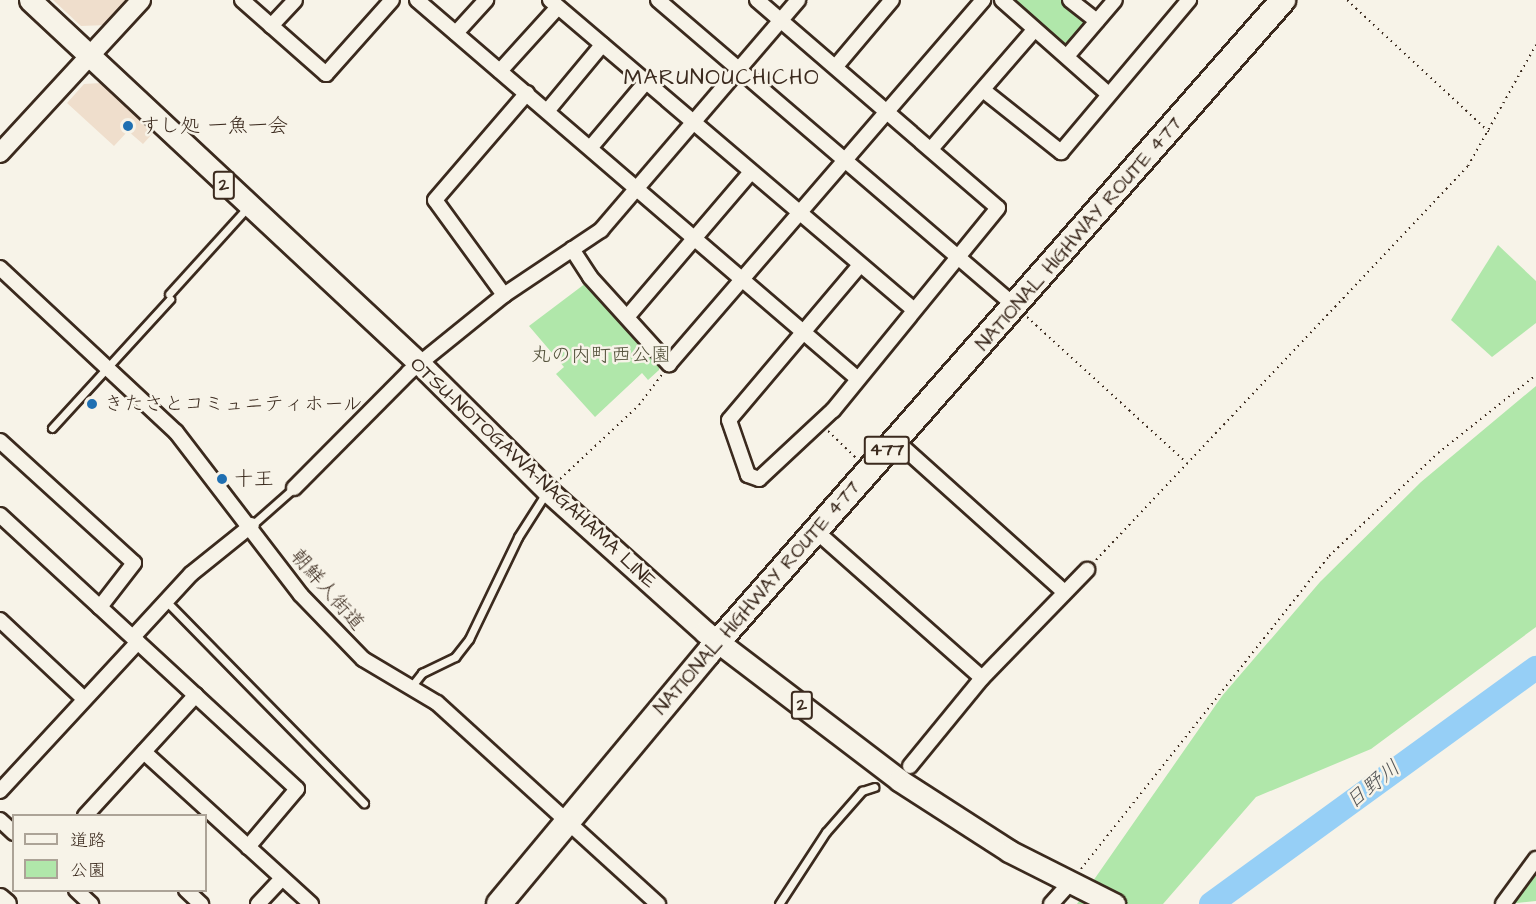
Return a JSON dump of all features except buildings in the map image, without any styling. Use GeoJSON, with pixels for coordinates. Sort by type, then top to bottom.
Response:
{"type":"FeatureCollection","features":[{"type":"Feature","properties":{"kind":"highway","name":"NATIONAL HIGHWAY ROUTE 477"},"geometry":{"type":"LineString","coordinates":[[499,904],[566,825],[580,802],[1283,0]]}},
{"type":"Feature","properties":{"kind":"main road","name":"OTSU-NOTOGAWA-NAGAHAMA LINE"},"geometry":{"type":"LineString","coordinates":[[30,0],[248,207],[421,365],[548,491],[705,632],[723,641],[899,780],[1009,851],[1114,904]]}},
{"type":"Feature","properties":{"kind":"street"},"geometry":{"type":"LineString","coordinates":[[0,153],[141,0]]}},
{"type":"Feature","properties":{"kind":"street"},"geometry":{"type":"LineString","coordinates":[[242,0],[326,74],[392,0]]}},
{"type":"Feature","properties":{"kind":"street"},"geometry":{"type":"LineString","coordinates":[[271,26],[295,0]]}},
{"type":"Feature","properties":{"kind":"street"},"geometry":{"type":"LineString","coordinates":[[417,0],[696,236],[858,379]]}},
{"type":"Feature","properties":{"kind":"street"},"geometry":{"type":"LineString","coordinates":[[456,33],[486,0]]}},
{"type":"Feature","properties":{"kind":"street"},"geometry":{"type":"LineString","coordinates":[[658,0],[1016,307]]}},
{"type":"Feature","properties":{"kind":"street"},"geometry":{"type":"LineString","coordinates":[[757,0],[837,65],[886,113],[998,208],[820,422],[759,479],[748,475],[726,424],[802,330],[860,265]]}},
{"type":"Feature","properties":{"kind":"street"},"geometry":{"type":"LineString","coordinates":[[294,488],[421,365],[504,295],[600,230],[798,0]]}},
{"type":"Feature","properties":{"kind":"street"},"geometry":{"type":"LineString","coordinates":[[837,65],[892,0]]}},
{"type":"Feature","properties":{"kind":"street"},"geometry":{"type":"LineString","coordinates":[[572,249],[669,364],[983,0]]}},
{"type":"Feature","properties":{"kind":"street"},"geometry":{"type":"LineString","coordinates":[[1002,0],[1034,30],[1068,55],[1107,93]]}},
{"type":"Feature","properties":{"kind":"street"},"geometry":{"type":"LineString","coordinates":[[1070,0],[1097,21]]}},
{"type":"Feature","properties":{"kind":"street"},"geometry":{"type":"LineString","coordinates":[[1068,55],[1115,0]]}},
{"type":"Feature","properties":{"kind":"street"},"geometry":{"type":"LineString","coordinates":[[983,90],[1061,152],[1107,93],[1189,0]]}},
{"type":"Feature","properties":{"kind":"street"},"geometry":{"type":"LineString","coordinates":[[500,70],[554,4],[914,310]]}},
{"type":"Feature","properties":{"kind":"street"},"geometry":{"type":"LineString","coordinates":[[931,149],[1034,30]]}},
{"type":"Feature","properties":{"kind":"street"},"geometry":{"type":"LineString","coordinates":[[548,110],[602,45]]}},
{"type":"Feature","properties":{"kind":"street"},"geometry":{"type":"LineString","coordinates":[[591,147],[646,82]]}},
{"type":"Feature","properties":{"kind":"street"},"geometry":{"type":"LineString","coordinates":[[504,295],[435,200],[527,93]]}},
{"type":"Feature","properties":{"kind":"street"},"geometry":{"type":"LineString","coordinates":[[628,316],[751,172]]}},
{"type":"Feature","properties":{"kind":"street","name":"朝鮮人街道"},"geometry":{"type":"LineString","coordinates":[[0,268],[111,368],[176,432],[252,525],[278,566],[327,623],[363,659],[437,703],[566,825],[658,904]]}},
{"type":"Feature","properties":{"kind":"street"},"geometry":{"type":"LineString","coordinates":[[896,440],[1063,591]]}},
{"type":"Feature","properties":{"kind":"street"},"geometry":{"type":"LineString","coordinates":[[0,441],[134,563],[100,607]]}},
{"type":"Feature","properties":{"kind":"street"},"geometry":{"type":"LineString","coordinates":[[0,515],[297,789],[248,847]]}},
{"type":"Feature","properties":{"kind":"street"},"geometry":{"type":"LineString","coordinates":[[0,791],[84,699],[166,601],[252,525]]}},
{"type":"Feature","properties":{"kind":"street"},"geometry":{"type":"LineString","coordinates":[[817,532],[982,678]]}},
{"type":"Feature","properties":{"kind":"street"},"geometry":{"type":"LineString","coordinates":[[910,766],[982,678],[1063,591],[1087,570]]}},
{"type":"Feature","properties":{"kind":"street"},"geometry":{"type":"LineString","coordinates":[[0,621],[84,699]]}},
{"type":"Feature","properties":{"kind":"street"},"geometry":{"type":"LineString","coordinates":[[95,812],[144,752],[196,695]]}},
{"type":"Feature","properties":{"kind":"street"},"geometry":{"type":"LineString","coordinates":[[144,752],[310,904]]}},
{"type":"Feature","properties":{"kind":"street"},"geometry":{"type":"LineString","coordinates":[[0,820],[12,831]]}},
{"type":"Feature","properties":{"kind":"street"},"geometry":{"type":"LineString","coordinates":[[1503,904],[1536,859]]}},
{"type":"Feature","properties":{"kind":"street"},"geometry":{"type":"LineString","coordinates":[[258,904],[282,878]]}},
{"type":"Feature","properties":{"kind":"street"},"geometry":{"type":"LineString","coordinates":[[1052,904],[1075,885]]}},
{"type":"Feature","properties":{"kind":"street"},"geometry":{"type":"LineString","coordinates":[[77,892],[91,904]]}},
{"type":"Feature","properties":{"kind":"street"},"geometry":{"type":"LineString","coordinates":[[187,892],[201,904]]}},
{"type":"Feature","properties":{"kind":"street"},"geometry":{"type":"LineString","coordinates":[[0,898],[7,904]]}},
{"type":"Feature","properties":{"kind":"lane"},"geometry":{"type":"LineString","coordinates":[[52,428],[111,368],[248,207]]}},
{"type":"Feature","properties":{"kind":"lane"},"geometry":{"type":"LineString","coordinates":[[252,525],[294,488]]}},
{"type":"Feature","properties":{"kind":"lane"},"geometry":{"type":"LineString","coordinates":[[411,687],[422,673],[455,657],[469,639],[514,544],[548,491]]}},
{"type":"Feature","properties":{"kind":"lane"},"geometry":{"type":"LineString","coordinates":[[166,601],[364,803]]}},
{"type":"Feature","properties":{"kind":"lane"},"geometry":{"type":"LineString","coordinates":[[779,904],[826,832],[862,791],[874,788]]}},
{"type":"Feature","properties":{"kind":"path"},"geometry":{"type":"LineString","coordinates":[[1347,0],[1489,132]]}},
{"type":"Feature","properties":{"kind":"path"},"geometry":{"type":"LineString","coordinates":[[1087,570],[1380,263],[1468,166],[1536,45]]}},
{"type":"Feature","properties":{"kind":"path"},"geometry":{"type":"LineString","coordinates":[[1016,307],[1187,463]]}},
{"type":"Feature","properties":{"kind":"path"},"geometry":{"type":"LineString","coordinates":[[548,491],[597,438],[639,405],[669,364]]}},
{"type":"Feature","properties":{"kind":"path"},"geometry":{"type":"LineString","coordinates":[[1075,885],[1329,556],[1438,453],[1536,375]]}},
{"type":"Feature","properties":{"kind":"path"},"geometry":{"type":"LineString","coordinates":[[820,422],[845,451],[871,468]]}},
{"type":"Feature","properties":{"kind":"shaded area"},"geometry":{"type":"Polygon","coordinates":[[[53,0],[129,0],[107,25],[81,26],[53,0]]]}},
{"type":"Feature","properties":{"kind":"shaded area"},"geometry":{"type":"Polygon","coordinates":[[[101,83],[153,133],[143,144],[128,131],[114,146],[67,103],[84,84],[101,83]]]}},
{"type":"Feature","properties":{"kind":"green space"},"geometry":{"type":"Polygon","coordinates":[[[1009,0],[1065,0],[1089,21],[1071,46],[1063,47],[1009,0]]]}},
{"type":"Feature","properties":{"kind":"green space"},"geometry":{"type":"Polygon","coordinates":[[[1498,245],[1536,281],[1536,323],[1492,357],[1451,320],[1498,245]]]}},
{"type":"Feature","properties":{"kind":"green space","name":"丸の内町西公園"},"geometry":{"type":"Polygon","coordinates":[[[586,283],[659,359],[659,370],[648,380],[642,373],[595,417],[556,374],[564,367],[529,326],[586,283]]]}},
{"type":"Feature","properties":{"kind":"green space"},"geometry":{"type":"Polygon","coordinates":[[[1536,386],[1536,627],[1371,749],[1256,797],[1163,904],[1077,904],[1222,696],[1320,582],[1421,482],[1536,386]]]}},
{"type":"Feature","properties":{"kind":"green space"},"geometry":{"type":"Polygon","coordinates":[[[1536,868],[1536,901],[1507,904],[1536,868]]]}},
{"type":"Feature","properties":{"kind":"waterway","name":"日野川"},"geometry":{"type":"LineString","coordinates":[[1211,904],[1536,668]]}},
{"type":"Feature","properties":{"kind":"place","name":"すし処 一魚一会"},"geometry":{"type":"Point","coordinates":[128,126]}},
{"type":"Feature","properties":{"kind":"place","name":"きたさとコミュニティホール"},"geometry":{"type":"Point","coordinates":[92,404]}},
{"type":"Feature","properties":{"kind":"place","name":"十王"},"geometry":{"type":"Point","coordinates":[222,479]}},
{"type":"Feature","properties":{"kind":"district","name":"MARUNOUCHICHO"},"geometry":{"type":"Point","coordinates":[722,78]}}]}
